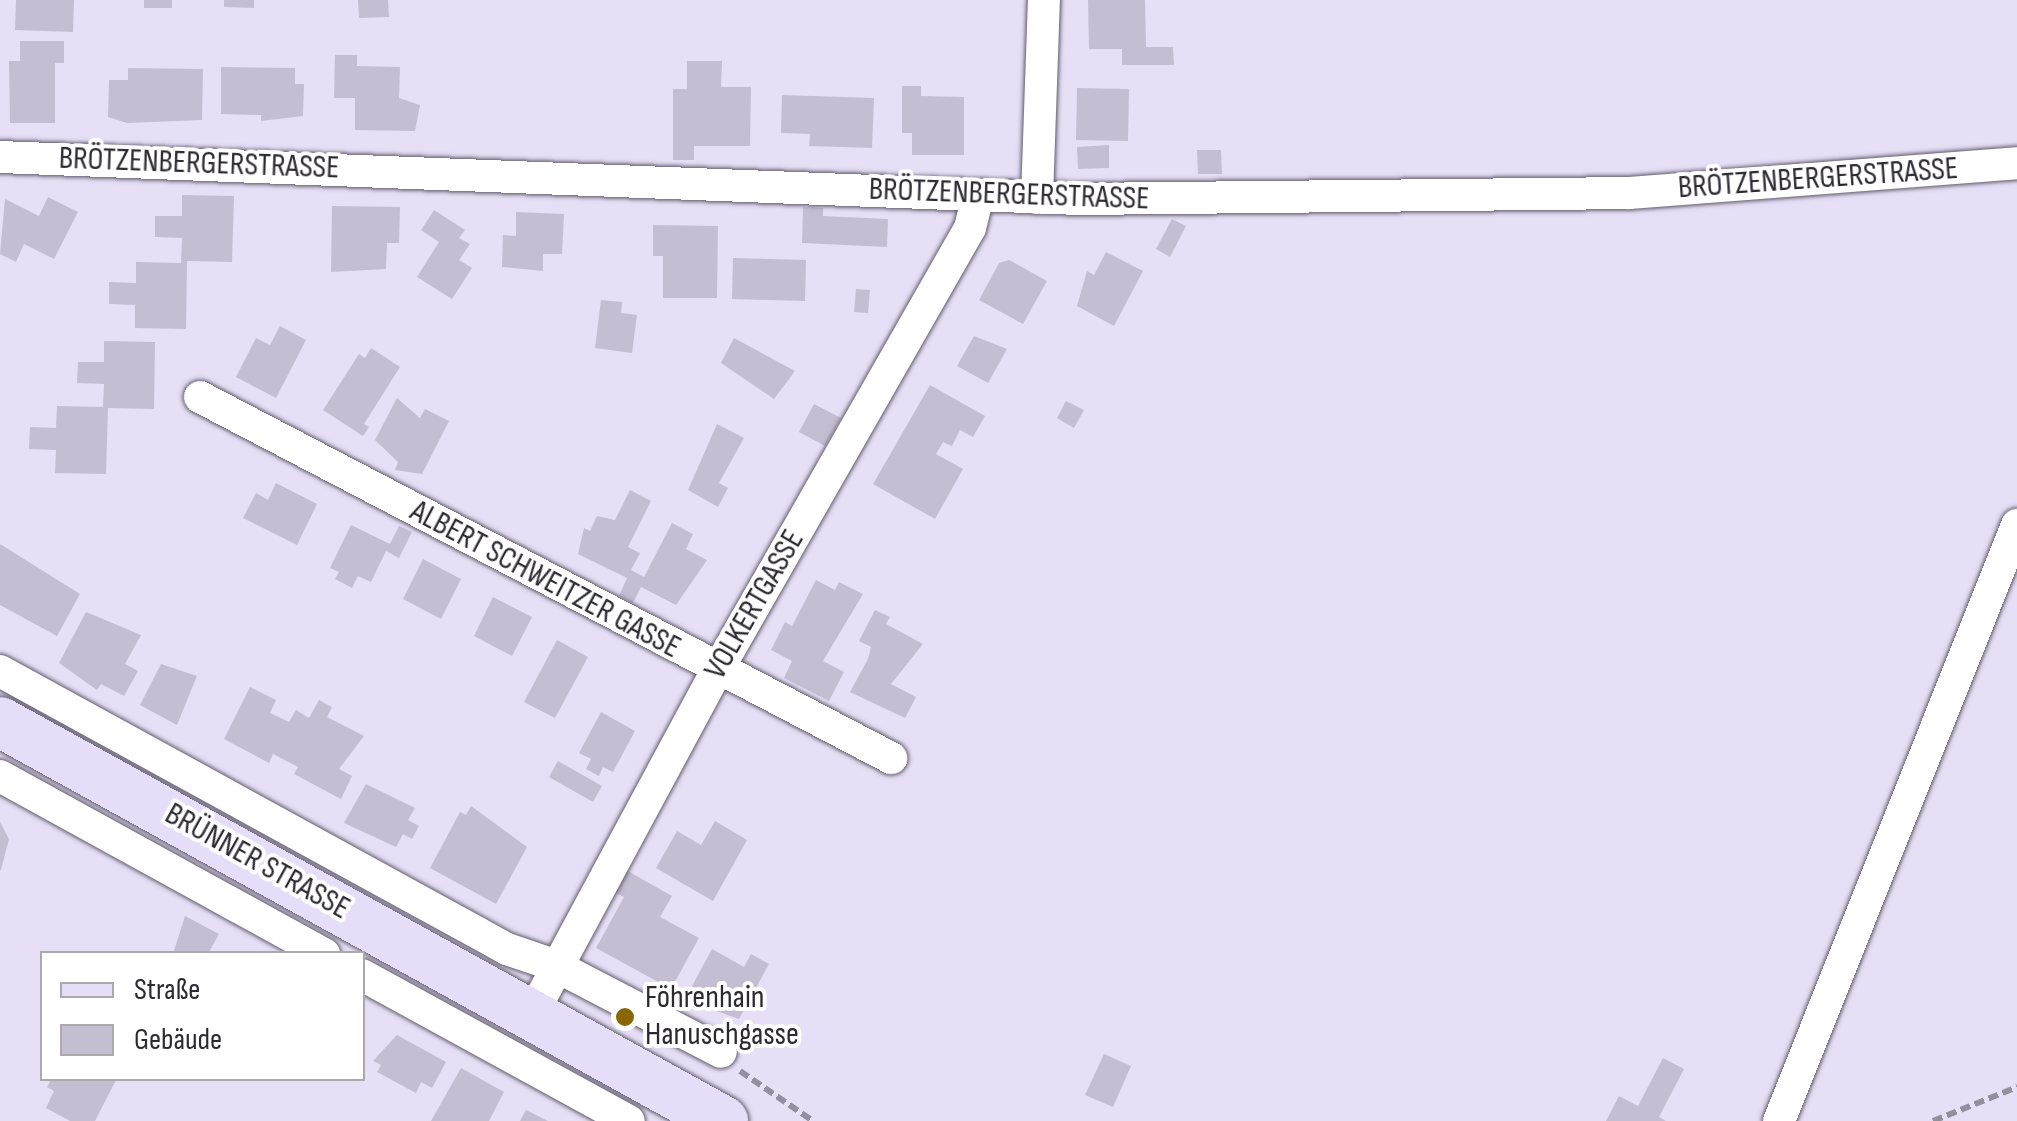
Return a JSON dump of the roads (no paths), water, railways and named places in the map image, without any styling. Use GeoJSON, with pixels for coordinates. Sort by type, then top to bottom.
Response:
{"type":"FeatureCollection","features":[{"type":"Feature","properties":{"kind":"main road","name":"BRÜNNER STRASSE"},"geometry":{"type":"LineString","coordinates":[[0,722],[532,1014],[615,1104],[722,1121]]}},
{"type":"Feature","properties":{"kind":"street"},"geometry":{"type":"LineString","coordinates":[[1037,198],[1044,0]]}},
{"type":"Feature","properties":{"kind":"street","name":"BRÖTZENBERGERSTRASSE"},"geometry":{"type":"LineString","coordinates":[[0,157],[1037,198],[1629,193],[2017,163]]}},
{"type":"Feature","properties":{"kind":"street","name":"VOLKERTGASSE"},"geometry":{"type":"LineString","coordinates":[[532,1014],[554,965],[717,671],[970,228],[978,196]]}},
{"type":"Feature","properties":{"kind":"street","name":"ALBERT SCHWEITZER GASSE"},"geometry":{"type":"LineString","coordinates":[[200,397],[717,671],[891,758]]}},
{"type":"Feature","properties":{"kind":"street"},"geometry":{"type":"LineString","coordinates":[[1779,1121],[2017,525]]}},
{"type":"Feature","properties":{"kind":"street"},"geometry":{"type":"LineString","coordinates":[[0,671],[507,950],[554,965],[721,1052]]}},
{"type":"Feature","properties":{"kind":"street"},"geometry":{"type":"LineString","coordinates":[[0,776],[319,951]]}},
{"type":"Feature","properties":{"kind":"street"},"geometry":{"type":"LineString","coordinates":[[365,977],[615,1104]]}},
{"type":"Feature","properties":{"kind":"place","name":"Föhrenhain Hanuschgasse"},"geometry":{"type":"Point","coordinates":[625,1017]}}]}
